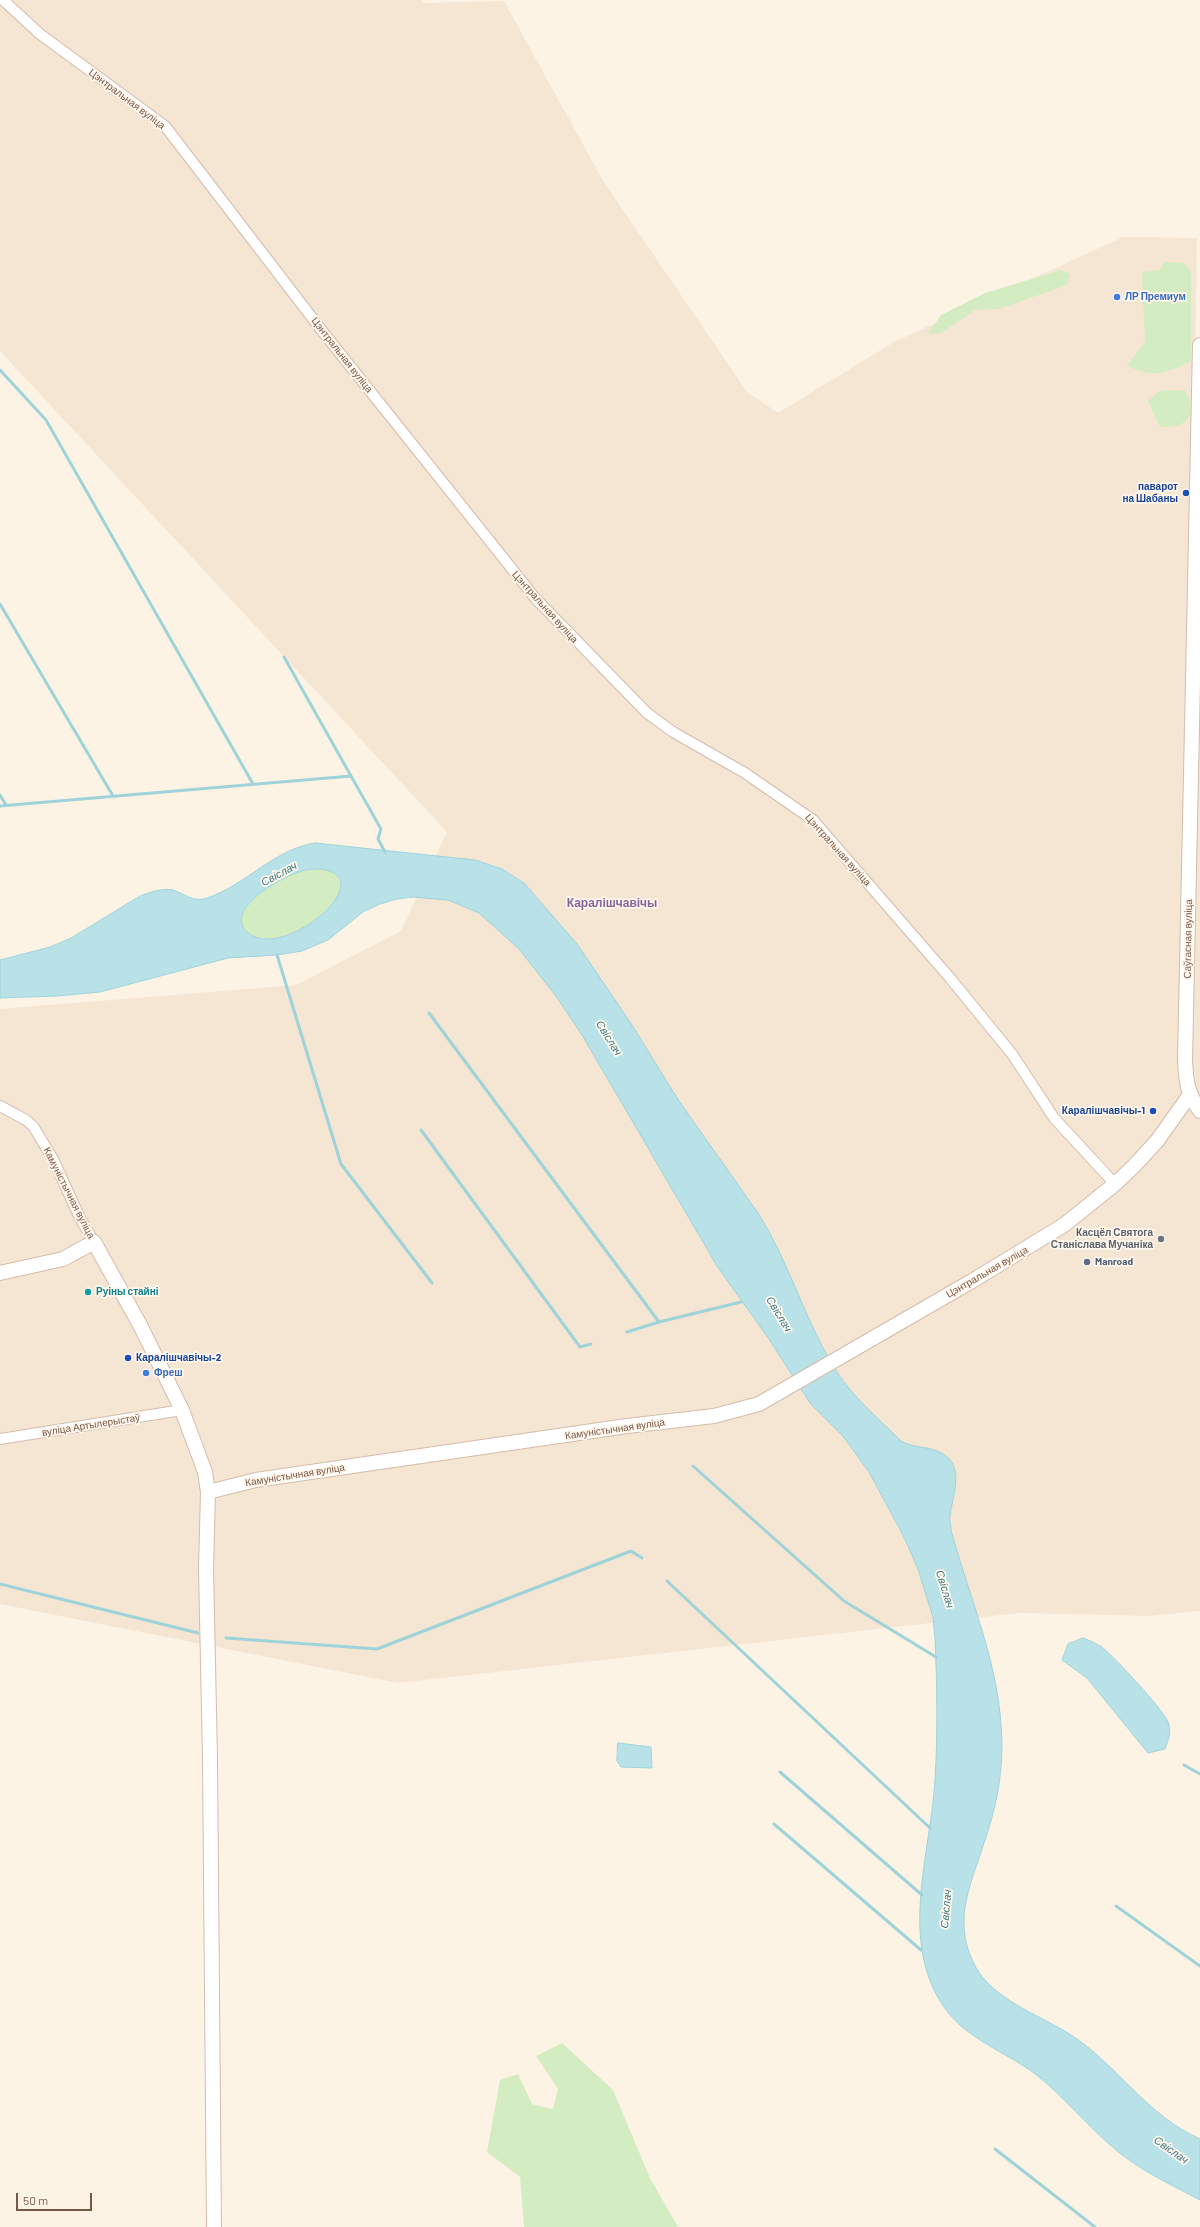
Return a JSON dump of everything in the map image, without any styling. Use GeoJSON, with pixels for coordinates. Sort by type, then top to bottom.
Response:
{"type":"FeatureCollection","features":[{"type":"Feature","properties":{"kind":"street","name":"Цэнтральная вуліца"},"geometry":{"type":"LineString","coordinates":[[3,0],[40,34],[166,126],[323,332],[536,599],[647,713],[673,732],[745,773],[814,820],[950,978],[1012,1054],[1054,1118],[1115,1184]]}},
{"type":"Feature","properties":{"kind":"street","name":"Саўгасная вуліца"},"geometry":{"type":"LineString","coordinates":[[1200,345],[1196,763],[1185,1060],[1186,1083],[1190,1096],[1200,1111]]}},
{"type":"Feature","properties":{"kind":"street","name":"Цэнтральная вуліца"},"geometry":{"type":"LineString","coordinates":[[774,1396],[1052,1233],[1115,1184],[1157,1141],[1190,1096]]}},
{"type":"Feature","properties":{"kind":"street","name":"Камуністычная вуліца"},"geometry":{"type":"LineString","coordinates":[[0,1106],[33,1126],[53,1159],[80,1218],[140,1325],[182,1410],[205,1472],[208,1492],[256,1480],[627,1426],[714,1416],[743,1410],[774,1396]]}},
{"type":"Feature","properties":{"kind":"street"},"geometry":{"type":"LineString","coordinates":[[0,1273],[63,1259],[94,1242]]}},
{"type":"Feature","properties":{"kind":"street","name":"вуліца Артылерыстаў"},"geometry":{"type":"LineString","coordinates":[[0,1439],[182,1410]]}},
{"type":"Feature","properties":{"kind":"street"},"geometry":{"type":"LineString","coordinates":[[208,1492],[206,1569],[210,1758],[214,2227]]}},
{"type":"Feature","properties":{"kind":"shaded area"},"geometry":{"type":"Polygon","coordinates":[[[0,0],[422,0],[424,3],[504,1],[602,179],[747,392],[778,413],[894,342],[1123,237],[1197,238],[1195,367],[1200,368],[1200,1611],[1149,1616],[1019,1613],[398,1683],[0,1604],[0,1009],[296,985],[401,931],[447,832],[0,351],[0,0]]]}},
{"type":"Feature","properties":{"kind":"green space"},"geometry":{"type":"Polygon","coordinates":[[[1164,262],[1184,263],[1191,271],[1191,361],[1174,369],[1159,373],[1152,373],[1127,366],[1145,341],[1142,272],[1159,270],[1164,262]]]}},
{"type":"Feature","properties":{"kind":"green space"},"geometry":{"type":"Polygon","coordinates":[[[1061,270],[1070,274],[1067,285],[999,309],[975,310],[941,333],[928,334],[941,315],[985,293],[1061,270]]]}},
{"type":"Feature","properties":{"kind":"green space"},"geometry":{"type":"Polygon","coordinates":[[[1185,390],[1193,409],[1190,415],[1184,422],[1176,426],[1160,427],[1148,401],[1160,391],[1185,390]]]}},
{"type":"Feature","properties":{"kind":"green space"},"geometry":{"type":"Polygon","coordinates":[[[320,869],[337,875],[341,887],[335,901],[320,916],[302,929],[281,937],[262,939],[246,931],[242,922],[243,913],[258,895],[291,875],[304,870],[320,869]]]}},
{"type":"Feature","properties":{"kind":"green space"},"geometry":{"type":"Polygon","coordinates":[[[562,2043],[613,2090],[650,2178],[678,2227],[524,2227],[520,2177],[487,2152],[500,2080],[518,2074],[532,2104],[553,2109],[558,2089],[536,2056],[562,2043]]]}},
{"type":"Feature","properties":{"kind":"water","name":"Свіслач"},"geometry":{"type":"Polygon","coordinates":[[[315,843],[475,860],[502,869],[524,883],[577,944],[630,1022],[679,1101],[758,1213],[769,1231],[812,1326],[839,1375],[864,1405],[901,1441],[910,1445],[937,1451],[946,1456],[952,1463],[956,1479],[950,1517],[951,1530],[991,1662],[1000,1716],[1002,1745],[1001,1770],[995,1807],[971,1883],[964,1915],[965,1939],[972,1961],[984,1979],[994,1989],[1017,2005],[1077,2039],[1108,2065],[1165,2118],[1181,2129],[1200,2139],[1200,2200],[1157,2177],[1126,2158],[1105,2141],[1045,2082],[1022,2065],[986,2044],[963,2028],[944,2007],[930,1981],[923,1954],[920,1925],[924,1866],[935,1779],[937,1708],[933,1617],[918,1569],[904,1537],[869,1472],[843,1436],[810,1403],[769,1339],[717,1266],[582,1035],[556,996],[519,949],[479,913],[448,900],[413,897],[397,899],[380,904],[363,912],[328,940],[302,951],[277,955],[228,958],[100,992],[57,996],[0,998],[0,960],[50,947],[71,938],[140,896],[152,892],[160,890],[173,890],[194,899],[207,898],[235,885],[286,852],[315,843]],[[320,869],[307,870],[291,875],[269,887],[249,904],[243,913],[242,922],[246,931],[262,939],[281,937],[302,929],[320,916],[335,901],[341,887],[337,875],[320,869]]]}},
{"type":"Feature","properties":{"kind":"water"},"geometry":{"type":"Polygon","coordinates":[[[1084,1638],[1101,1647],[1109,1654],[1138,1684],[1164,1715],[1170,1729],[1165,1749],[1148,1753],[1087,1678],[1062,1660],[1068,1644],[1084,1638]]]}},
{"type":"Feature","properties":{"kind":"water"},"geometry":{"type":"Polygon","coordinates":[[[618,1743],[651,1747],[652,1768],[621,1767],[617,1761],[618,1743]]]}},
{"type":"Feature","properties":{"kind":"waterway"},"geometry":{"type":"LineString","coordinates":[[0,370],[46,420],[253,784]]}},
{"type":"Feature","properties":{"kind":"waterway"},"geometry":{"type":"LineString","coordinates":[[0,604],[113,796]]}},
{"type":"Feature","properties":{"kind":"waterway"},"geometry":{"type":"LineString","coordinates":[[284,657],[351,776]]}},
{"type":"Feature","properties":{"kind":"waterway"},"geometry":{"type":"LineString","coordinates":[[0,806],[351,776],[381,829],[378,839],[385,852]]}},
{"type":"Feature","properties":{"kind":"waterway"},"geometry":{"type":"LineString","coordinates":[[0,795],[6,805]]}},
{"type":"Feature","properties":{"kind":"waterway"},"geometry":{"type":"LineString","coordinates":[[277,955],[341,1164],[432,1283]]}},
{"type":"Feature","properties":{"kind":"waterway"},"geometry":{"type":"LineString","coordinates":[[429,1013],[659,1322],[741,1302]]}},
{"type":"Feature","properties":{"kind":"waterway"},"geometry":{"type":"LineString","coordinates":[[421,1130],[580,1347],[591,1344]]}},
{"type":"Feature","properties":{"kind":"waterway"},"geometry":{"type":"LineString","coordinates":[[627,1332],[659,1322]]}},
{"type":"Feature","properties":{"kind":"waterway"},"geometry":{"type":"LineString","coordinates":[[693,1466],[844,1601],[936,1657]]}},
{"type":"Feature","properties":{"kind":"waterway"},"geometry":{"type":"LineString","coordinates":[[226,1638],[377,1649],[631,1551],[642,1558]]}},
{"type":"Feature","properties":{"kind":"waterway"},"geometry":{"type":"LineString","coordinates":[[667,1581],[930,1828]]}},
{"type":"Feature","properties":{"kind":"waterway"},"geometry":{"type":"LineString","coordinates":[[0,1584],[198,1633]]}},
{"type":"Feature","properties":{"kind":"waterway"},"geometry":{"type":"LineString","coordinates":[[1184,1765],[1200,1774]]}},
{"type":"Feature","properties":{"kind":"waterway"},"geometry":{"type":"LineString","coordinates":[[780,1772],[922,1895]]}},
{"type":"Feature","properties":{"kind":"waterway"},"geometry":{"type":"LineString","coordinates":[[774,1824],[921,1950]]}},
{"type":"Feature","properties":{"kind":"waterway"},"geometry":{"type":"LineString","coordinates":[[1116,1906],[1200,1966]]}},
{"type":"Feature","properties":{"kind":"waterway"},"geometry":{"type":"LineString","coordinates":[[995,2149],[1095,2227]]}},
{"type":"Feature","properties":{"kind":"place","name":"ЛР Премиум"},"geometry":{"type":"Point","coordinates":[1117,297]}},
{"type":"Feature","properties":{"kind":"place","name":"паварот на Шабаны"},"geometry":{"type":"Point","coordinates":[1186,493]}},
{"type":"Feature","properties":{"kind":"place","name":"Каралішчавічы-1"},"geometry":{"type":"Point","coordinates":[1153,1111]}},
{"type":"Feature","properties":{"kind":"place","name":"Касцёл Святога Станіслава Мучаніка"},"geometry":{"type":"Point","coordinates":[1161,1239]}},
{"type":"Feature","properties":{"kind":"place","name":"Manroad"},"geometry":{"type":"Point","coordinates":[1087,1262]}},
{"type":"Feature","properties":{"kind":"place","name":"Руіны стайні"},"geometry":{"type":"Point","coordinates":[88,1292]}},
{"type":"Feature","properties":{"kind":"place","name":"Каралішчавічы-2"},"geometry":{"type":"Point","coordinates":[128,1358]}},
{"type":"Feature","properties":{"kind":"place","name":"Фреш"},"geometry":{"type":"Point","coordinates":[146,1373]}},
{"type":"Feature","properties":{"kind":"district","name":"Каралішчавічы"},"geometry":{"type":"Point","coordinates":[612,903]}}]}
